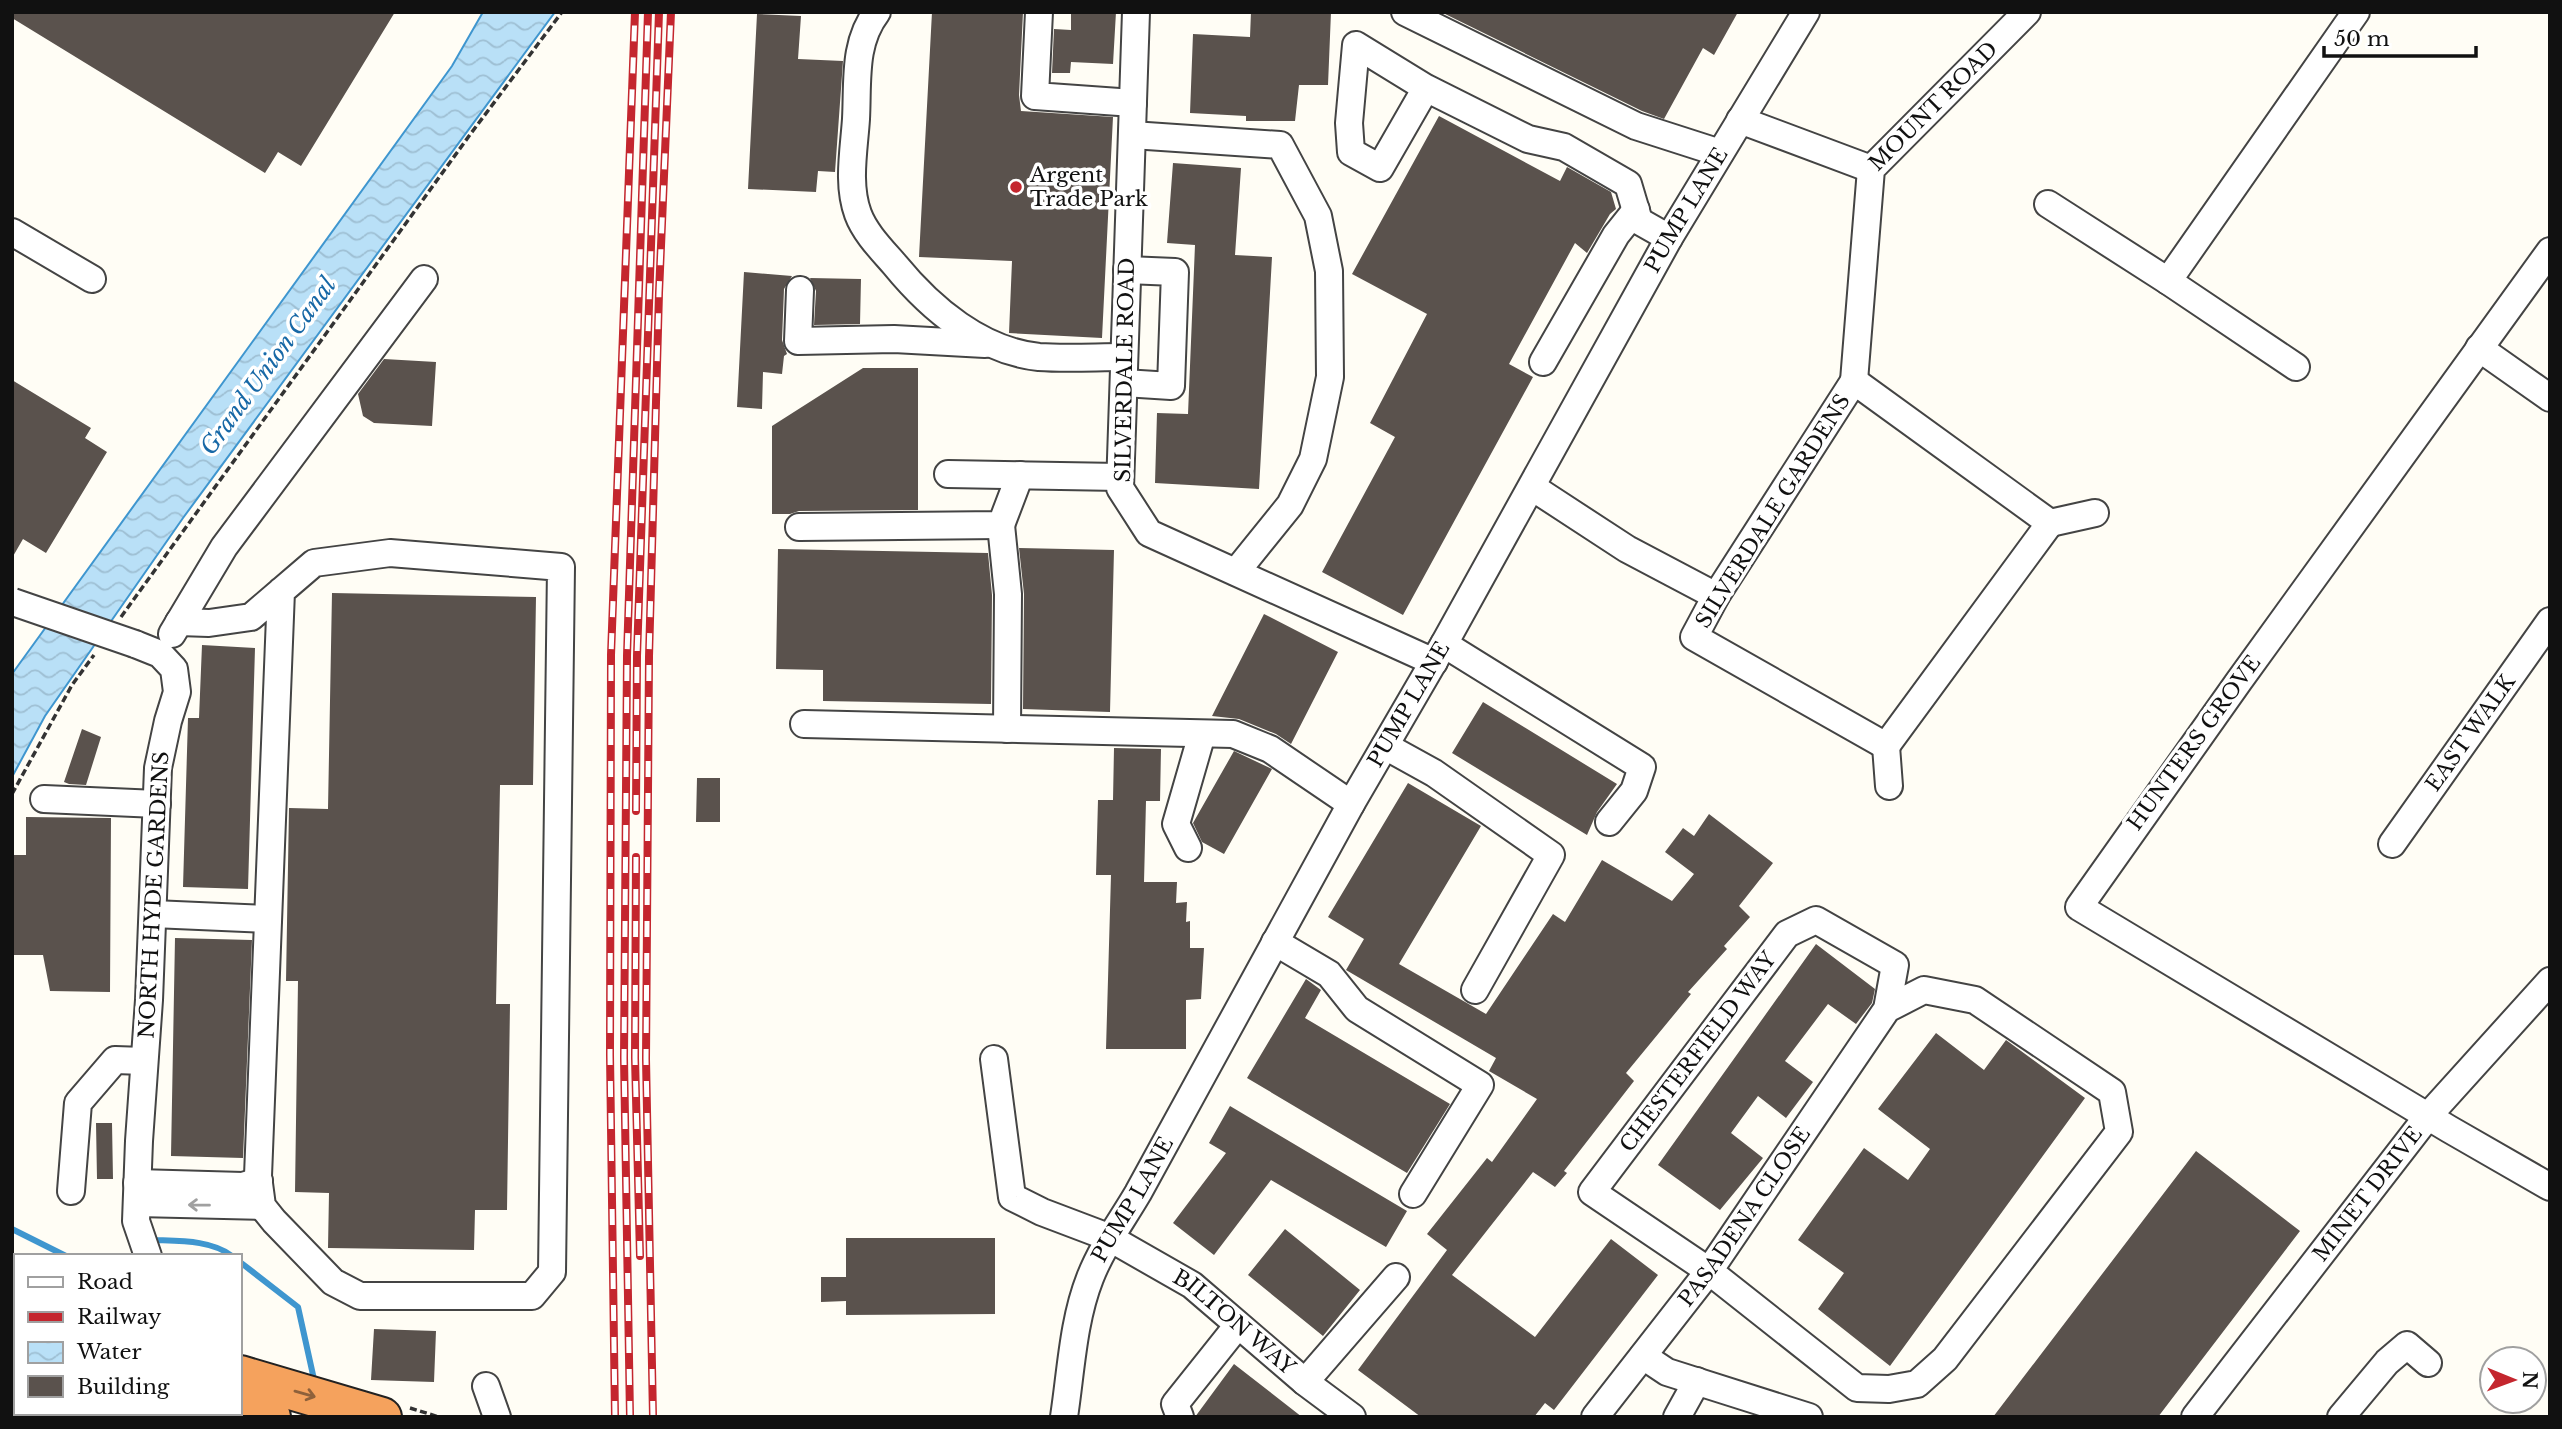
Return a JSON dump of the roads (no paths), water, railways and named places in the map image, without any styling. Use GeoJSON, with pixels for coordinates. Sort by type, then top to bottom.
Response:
{"type":"FeatureCollection","features":[{"type":"Feature","properties":{"kind":"highway"},"geometry":{"type":"LineString","coordinates":[[242,1376],[383,1417]]}},
{"type":"Feature","properties":{"kind":"highway"},"geometry":{"type":"LineString","coordinates":[[242,1409],[271,1417]]}},
{"type":"Feature","properties":{"kind":"street"},"geometry":{"type":"LineString","coordinates":[[877,12],[864,32],[860,46],[852,182],[858,215],[910,284],[952,321],[993,345]]}},
{"type":"Feature","properties":{"kind":"street"},"geometry":{"type":"LineString","coordinates":[[1039,12],[1035,96],[1133,103]]}},
{"type":"Feature","properties":{"kind":"street","name":"SILVERDALE ROAD"},"geometry":{"type":"LineString","coordinates":[[1136,12],[1120,488],[1149,533],[1236,572],[1439,653],[1642,767],[1634,791],[1609,822]]}},
{"type":"Feature","properties":{"kind":"street"},"geometry":{"type":"LineString","coordinates":[[1405,12],[1636,126],[1720,153]]}},
{"type":"Feature","properties":{"kind":"street","name":"PUMP LANE"},"geometry":{"type":"LineString","coordinates":[[1064,1417],[1081,1307],[1108,1237],[1133,1201],[1351,804],[1439,653],[1669,238],[1806,12]]}},
{"type":"Feature","properties":{"kind":"street","name":"MOUNT ROAD"},"geometry":{"type":"LineString","coordinates":[[1854,381],[1871,169],[2027,12]]}},
{"type":"Feature","properties":{"kind":"street"},"geometry":{"type":"LineString","coordinates":[[2168,281],[2356,12]]}},
{"type":"Feature","properties":{"kind":"street"},"geometry":{"type":"LineString","coordinates":[[1426,88],[1528,138],[1564,146],[1628,184],[1639,221],[1669,238]]}},
{"type":"Feature","properties":{"kind":"street"},"geometry":{"type":"LineString","coordinates":[[1740,120],[1871,169]]}},
{"type":"Feature","properties":{"kind":"street"},"geometry":{"type":"LineString","coordinates":[[1132,135],[1280,145],[1318,216],[1329,271],[1330,377],[1313,459],[1290,505],[1236,572]]}},
{"type":"Feature","properties":{"kind":"street"},"geometry":{"type":"LineString","coordinates":[[2048,204],[2296,367]]}},
{"type":"Feature","properties":{"kind":"street"},"geometry":{"type":"LineString","coordinates":[[1543,362],[1615,235],[1636,210]]}},
{"type":"Feature","properties":{"kind":"street"},"geometry":{"type":"LineString","coordinates":[[12,232],[93,279]]}},
{"type":"Feature","properties":{"kind":"street","name":"HUNTERS GROVE"},"geometry":{"type":"LineString","coordinates":[[2428,1116],[2079,907],[2550,251]]}},
{"type":"Feature","properties":{"kind":"street"},"geometry":{"type":"LineString","coordinates":[[1124,383],[1171,386],[1175,272],[1127,270]]}},
{"type":"Feature","properties":{"kind":"street"},"geometry":{"type":"LineString","coordinates":[[13,601],[148,649],[179,622],[224,547],[424,279]]}},
{"type":"Feature","properties":{"kind":"street"},"geometry":{"type":"LineString","coordinates":[[800,289],[798,341],[894,339],[993,345],[1038,357],[1124,357]]}},
{"type":"Feature","properties":{"kind":"street"},"geometry":{"type":"LineString","coordinates":[[2479,348],[2550,398]]}},
{"type":"Feature","properties":{"kind":"street","name":"SILVERDALE GARDENS"},"geometry":{"type":"LineString","coordinates":[[1886,746],[1694,637],[1716,596],[1854,381],[2050,523]]}},
{"type":"Feature","properties":{"kind":"street"},"geometry":{"type":"LineString","coordinates":[[948,474],[1120,477]]}},
{"type":"Feature","properties":{"kind":"street"},"geometry":{"type":"LineString","coordinates":[[1007,729],[1008,594],[1001,525],[1020,475]]}},
{"type":"Feature","properties":{"kind":"street"},"geometry":{"type":"LineString","coordinates":[[1532,487],[1627,549],[1716,596]]}},
{"type":"Feature","properties":{"kind":"street"},"geometry":{"type":"LineString","coordinates":[[1889,786],[1886,746],[2050,523],[2095,513]]}},
{"type":"Feature","properties":{"kind":"street"},"geometry":{"type":"LineString","coordinates":[[799,527],[1001,525]]}},
{"type":"Feature","properties":{"kind":"street"},"geometry":{"type":"LineString","coordinates":[[136,1202],[243,1186],[260,1194],[333,1282],[360,1296],[532,1296],[552,1272],[561,567],[390,554],[314,563],[251,617],[208,623],[179,622]]}},
{"type":"Feature","properties":{"kind":"street"},"geometry":{"type":"LineString","coordinates":[[260,1194],[281,591]]}},
{"type":"Feature","properties":{"kind":"street","name":"EAST WALK"},"geometry":{"type":"LineString","coordinates":[[2392,844],[2550,621]]}},
{"type":"Feature","properties":{"kind":"street","name":"NORTH HYDE GARDENS"},"geometry":{"type":"LineString","coordinates":[[148,649],[174,669],[177,692],[158,768],[153,914],[136,1202],[148,1254]]}},
{"type":"Feature","properties":{"kind":"street"},"geometry":{"type":"LineString","coordinates":[[804,724],[1233,734],[1270,749],[1351,804]]}},
{"type":"Feature","properties":{"kind":"street"},"geometry":{"type":"LineString","coordinates":[[1188,848],[1176,824],[1202,734]]}},
{"type":"Feature","properties":{"kind":"street"},"geometry":{"type":"LineString","coordinates":[[1385,746],[1440,777],[1551,855],[1475,990]]}},
{"type":"Feature","properties":{"kind":"street"},"geometry":{"type":"LineString","coordinates":[[44,799],[157,804]]}},
{"type":"Feature","properties":{"kind":"street"},"geometry":{"type":"LineString","coordinates":[[153,914],[268,919]]}},
{"type":"Feature","properties":{"kind":"street","name":"CHESTERFIELD WAY"},"geometry":{"type":"LineString","coordinates":[[1709,1271],[1592,1192],[1787,933],[1816,920],[1895,965],[1888,1009]]}},
{"type":"Feature","properties":{"kind":"street"},"geometry":{"type":"LineString","coordinates":[[1275,942],[1329,974],[1357,1009],[1480,1085],[1413,1194]]}},
{"type":"Feature","properties":{"kind":"street","name":"MINET DRIVE"},"geometry":{"type":"LineString","coordinates":[[2195,1417],[2428,1116],[2550,981]]}},
{"type":"Feature","properties":{"kind":"street"},"geometry":{"type":"LineString","coordinates":[[1709,1271],[1857,1388],[1889,1389],[1917,1384],[1945,1359],[2119,1132],[2112,1092],[1975,1000],[1924,990],[1888,1009]]}},
{"type":"Feature","properties":{"kind":"street","name":"PASADENA CLOSE"},"geometry":{"type":"LineString","coordinates":[[1595,1417],[1709,1271],[1888,1009]]}},
{"type":"Feature","properties":{"kind":"street","name":"BILTON WAY"},"geometry":{"type":"LineString","coordinates":[[995,1059],[1012,1197],[1042,1212],[1108,1237],[1192,1284],[1305,1382],[1352,1417]]}},
{"type":"Feature","properties":{"kind":"street"},"geometry":{"type":"LineString","coordinates":[[71,1191],[78,1103],[115,1060],[144,1061]]}},
{"type":"Feature","properties":{"kind":"street"},"geometry":{"type":"LineString","coordinates":[[2428,1116],[2550,1187]]}},
{"type":"Feature","properties":{"kind":"street"},"geometry":{"type":"LineString","coordinates":[[1305,1382],[1396,1277]]}},
{"type":"Feature","properties":{"kind":"street"},"geometry":{"type":"LineString","coordinates":[[1180,1417],[1175,1404],[1238,1325]]}},
{"type":"Feature","properties":{"kind":"street"},"geometry":{"type":"LineString","coordinates":[[2341,1417],[2387,1363],[2407,1345],[2428,1363]]}},
{"type":"Feature","properties":{"kind":"street"},"geometry":{"type":"LineString","coordinates":[[1643,1356],[1667,1372],[1809,1417]]}},
{"type":"Feature","properties":{"kind":"street"},"geometry":{"type":"LineString","coordinates":[[1677,1417],[1698,1381]]}},
{"type":"Feature","properties":{"kind":"street"},"geometry":{"type":"LineString","coordinates":[[486,1385],[498,1417]]}},
{"type":"Feature","properties":{"kind":"water","name":"Grand Union Canal"},"geometry":{"type":"Polygon","coordinates":[[[483,12],[555,12],[183,518],[45,716],[12,777],[12,674],[452,66],[483,12]]]}},
{"type":"Feature","properties":{"kind":"waterway"},"geometry":{"type":"LineString","coordinates":[[12,1229],[62,1254]]}},
{"type":"Feature","properties":{"kind":"waterway"},"geometry":{"type":"LineString","coordinates":[[150,1242],[195,1242],[229,1254]]}},
{"type":"Feature","properties":{"kind":"waterway"},"geometry":{"type":"LineString","coordinates":[[242,1264],[298,1307],[315,1384]]}},
{"type":"Feature","properties":{"kind":"railway"},"geometry":{"type":"LineString","coordinates":[[615,1417],[610,1055],[611,655],[635,12]]}},
{"type":"Feature","properties":{"kind":"railway"},"geometry":{"type":"LineString","coordinates":[[630,1417],[624,1058],[627,656],[648,12]]}},
{"type":"Feature","properties":{"kind":"railway"},"geometry":{"type":"LineString","coordinates":[[636,811],[637,656],[659,12]]}},
{"type":"Feature","properties":{"kind":"railway"},"geometry":{"type":"LineString","coordinates":[[653,1417],[646,1059],[649,657],[659,293],[671,12]]}},
{"type":"Feature","properties":{"kind":"railway"},"geometry":{"type":"LineString","coordinates":[[636,857],[635,1058],[640,1256]]}},
{"type":"Feature","properties":{"kind":"place","name":"Argent Trade Park"},"geometry":{"type":"Point","coordinates":[1016,187]}}]}
